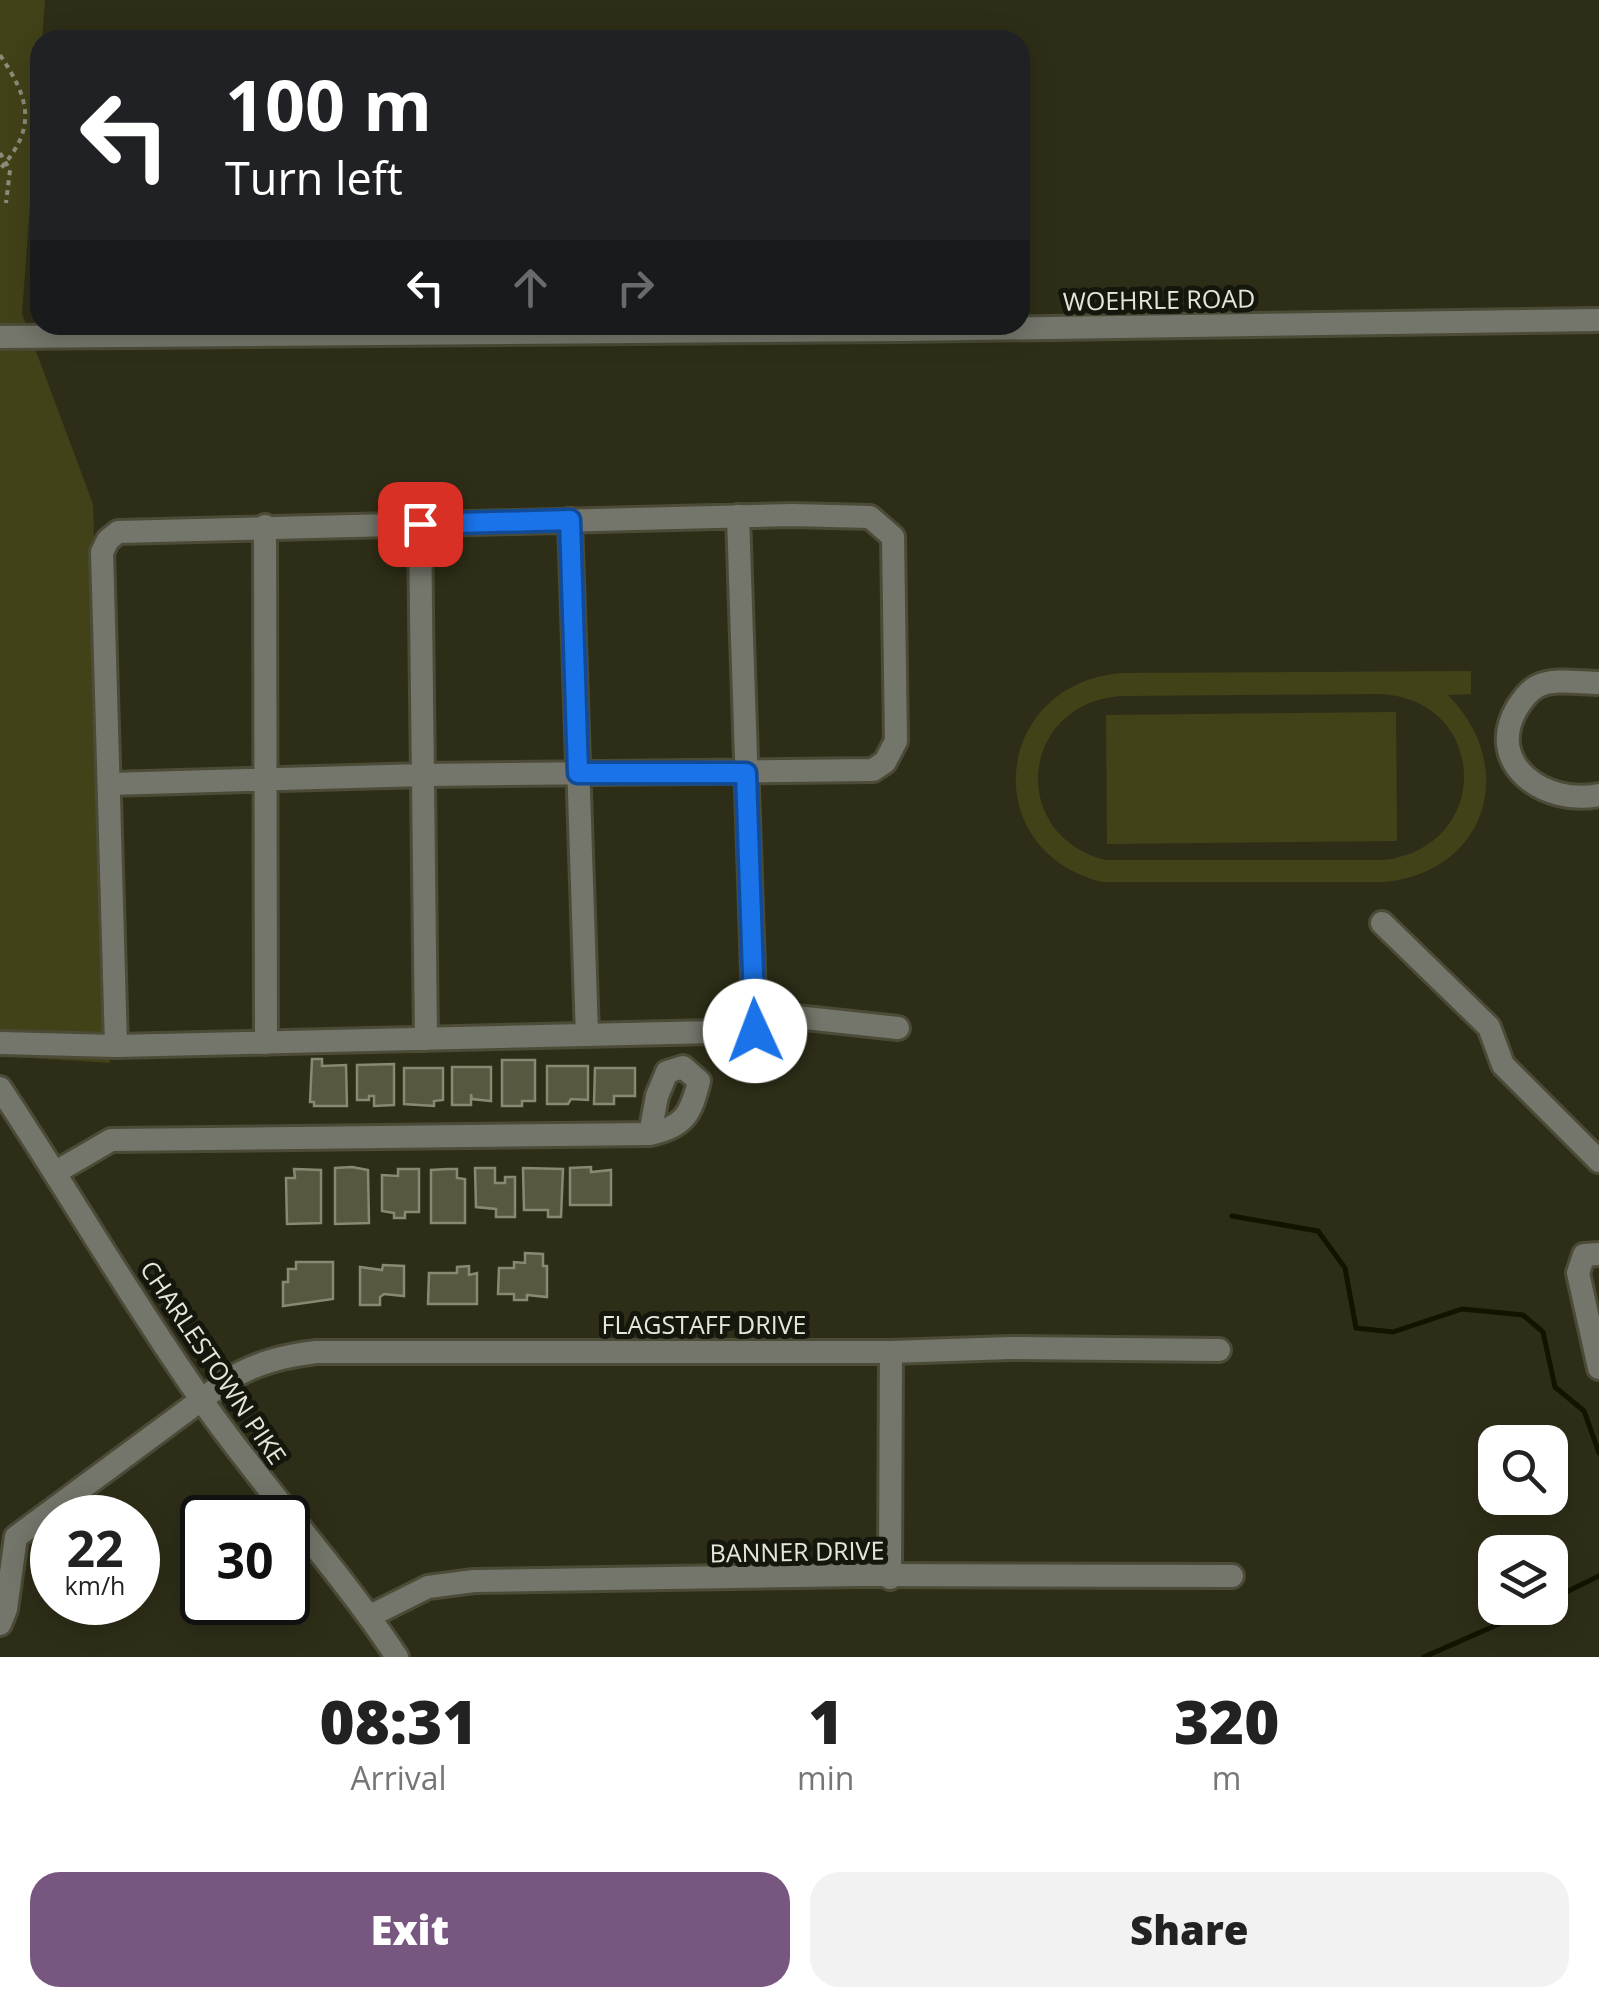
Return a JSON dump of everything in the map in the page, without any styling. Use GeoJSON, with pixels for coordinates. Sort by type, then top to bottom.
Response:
{"type":"FeatureCollection","features":[{"type":"Feature","properties":{"kind":"street","name":"WOEHRLE ROAD"},"geometry":{"type":"LineString","coordinates":[[1030,329],[1599,320]]}},
{"type":"Feature","properties":{"kind":"street","name":"WOEHRLE ROAD"},"geometry":{"type":"LineString","coordinates":[[0,337],[289,335]]}},
{"type":"Feature","properties":{"kind":"street"},"geometry":{"type":"LineString","coordinates":[[738,516],[755,1031]]}},
{"type":"Feature","properties":{"kind":"street"},"geometry":{"type":"LineString","coordinates":[[110,784],[423,775],[873,770],[891,753],[896,742],[893,537],[870,517],[738,516],[126,529],[108,540],[102,552],[116,1046]]}},
{"type":"Feature","properties":{"kind":"street"},"geometry":{"type":"LineString","coordinates":[[570,520],[587,1035]]}},
{"type":"Feature","properties":{"kind":"street"},"geometry":{"type":"LineString","coordinates":[[420,524],[426,1039]]}},
{"type":"Feature","properties":{"kind":"street"},"geometry":{"type":"LineString","coordinates":[[265,526],[266,1043]]}},
{"type":"Feature","properties":{"kind":"street"},"geometry":{"type":"LineString","coordinates":[[1599,683],[1548,682],[1532,688],[1507,730],[1521,774],[1542,791],[1576,797],[1599,796]]}},
{"type":"Feature","properties":{"kind":"street"},"geometry":{"type":"LineString","coordinates":[[1382,924],[1489,1027],[1504,1065],[1599,1161]]}},
{"type":"Feature","properties":{"kind":"street"},"geometry":{"type":"LineString","coordinates":[[0,1043],[116,1046],[755,1031],[796,1017],[898,1028]]}},
{"type":"Feature","properties":{"kind":"street","name":"CHARLESTOWN PIKE"},"geometry":{"type":"LineString","coordinates":[[0,1088],[202,1401],[303,1536],[370,1616],[397,1657]]}},
{"type":"Feature","properties":{"kind":"street"},"geometry":{"type":"LineString","coordinates":[[56,1172],[111,1140],[650,1134]]}},
{"type":"Feature","properties":{"kind":"street"},"geometry":{"type":"LineString","coordinates":[[1599,1254],[1584,1256],[1578,1273],[1599,1368]]}},
{"type":"Feature","properties":{"kind":"street","name":"FLAGSTAFF DRIVE"},"geometry":{"type":"LineString","coordinates":[[8,1530],[250,1366],[282,1356],[316,1352],[1220,1350]]}},
{"type":"Feature","properties":{"kind":"street"},"geometry":{"type":"LineString","coordinates":[[890,1578],[891,1352]]}},
{"type":"Feature","properties":{"kind":"street"},"geometry":{"type":"LineString","coordinates":[[0,1624],[10,1592],[8,1530]]}},
{"type":"Feature","properties":{"kind":"street","name":"BANNER DRIVE"},"geometry":{"type":"LineString","coordinates":[[370,1616],[428,1587],[474,1581],[860,1575],[1232,1576]]}},
{"type":"Feature","properties":{"kind":"path"},"geometry":{"type":"LineString","coordinates":[[0,55],[26,104],[25,125],[17,147],[0,169]]}},
{"type":"Feature","properties":{"kind":"path"},"geometry":{"type":"LineString","coordinates":[[0,153],[7,161],[10,184],[6,202]]}},
{"type":"Feature","properties":{"kind":"shaded area"},"geometry":{"type":"Polygon","coordinates":[[[0,0],[45,0],[43,30],[30,30],[30,205],[22,314],[93,504],[110,1063],[0,1056],[0,0]]]}},
{"type":"Feature","properties":{"kind":"shaded area"},"geometry":{"type":"Polygon","coordinates":[[[1471,671],[1471,694],[1448,695],[1470,723],[1482,753],[1486,783],[1481,812],[1468,837],[1447,859],[1419,874],[1384,882],[1102,882],[1061,864],[1034,837],[1019,805],[1016,770],[1026,736],[1046,706],[1078,684],[1121,673],[1471,671]],[[1379,694],[1121,696],[1087,704],[1062,721],[1046,744],[1038,771],[1040,799],[1052,824],[1073,846],[1105,860],[1384,860],[1420,849],[1445,829],[1460,803],[1464,774],[1458,745],[1442,720],[1415,702],[1379,694]]]}},
{"type":"Feature","properties":{"kind":"shaded area"},"geometry":{"type":"Polygon","coordinates":[[[1396,712],[1397,841],[1107,844],[1106,715],[1396,712]]]}},
{"type":"Feature","properties":{"kind":"building"},"geometry":{"type":"Polygon","coordinates":[[[312,1059],[322,1059],[322,1066],[346,1065],[347,1106],[314,1106],[310,1102],[312,1059]]]}},
{"type":"Feature","properties":{"kind":"building"},"geometry":{"type":"Polygon","coordinates":[[[502,1060],[535,1060],[535,1101],[502,1106],[502,1060]]]}},
{"type":"Feature","properties":{"kind":"building"},"geometry":{"type":"Polygon","coordinates":[[[394,1064],[394,1105],[374,1106],[374,1096],[357,1100],[357,1065],[394,1064]]]}},
{"type":"Feature","properties":{"kind":"building"},"geometry":{"type":"Polygon","coordinates":[[[547,1066],[588,1066],[588,1100],[547,1104],[547,1066]]]}},
{"type":"Feature","properties":{"kind":"building"},"geometry":{"type":"Polygon","coordinates":[[[452,1067],[491,1067],[491,1101],[472,1099],[471,1094],[471,1105],[452,1105],[452,1067]]]}},
{"type":"Feature","properties":{"kind":"building"},"geometry":{"type":"Polygon","coordinates":[[[404,1068],[443,1068],[443,1100],[434,1101],[434,1106],[404,1104],[404,1068]]]}},
{"type":"Feature","properties":{"kind":"building"},"geometry":{"type":"Polygon","coordinates":[[[595,1068],[635,1068],[635,1096],[614,1096],[614,1104],[594,1104],[595,1068]]]}},
{"type":"Feature","properties":{"kind":"building"},"geometry":{"type":"Polygon","coordinates":[[[591,1167],[591,1172],[611,1170],[611,1205],[570,1205],[570,1168],[591,1167]]]}},
{"type":"Feature","properties":{"kind":"building"},"geometry":{"type":"Polygon","coordinates":[[[335,1168],[368,1170],[369,1223],[335,1224],[335,1168]]]}},
{"type":"Feature","properties":{"kind":"building"},"geometry":{"type":"Polygon","coordinates":[[[475,1168],[495,1168],[495,1183],[515,1177],[515,1217],[496,1217],[496,1209],[476,1207],[475,1168]]]}},
{"type":"Feature","properties":{"kind":"building"},"geometry":{"type":"Polygon","coordinates":[[[523,1168],[563,1169],[561,1217],[548,1217],[548,1210],[524,1210],[523,1168]]]}},
{"type":"Feature","properties":{"kind":"building"},"geometry":{"type":"Polygon","coordinates":[[[294,1169],[321,1170],[321,1223],[287,1224],[286,1178],[295,1178],[294,1169]]]}},
{"type":"Feature","properties":{"kind":"building"},"geometry":{"type":"Polygon","coordinates":[[[398,1169],[419,1169],[419,1212],[405,1212],[405,1218],[394,1218],[394,1213],[382,1211],[382,1175],[398,1176],[398,1169]]]}},
{"type":"Feature","properties":{"kind":"building"},"geometry":{"type":"Polygon","coordinates":[[[457,1169],[457,1178],[465,1179],[465,1223],[431,1223],[431,1170],[457,1169]]]}},
{"type":"Feature","properties":{"kind":"building"},"geometry":{"type":"Polygon","coordinates":[[[525,1253],[543,1254],[547,1297],[527,1295],[527,1300],[514,1300],[514,1294],[498,1294],[499,1268],[514,1268],[514,1262],[525,1263],[525,1253]]]}},
{"type":"Feature","properties":{"kind":"building"},"geometry":{"type":"Polygon","coordinates":[[[296,1262],[333,1262],[333,1299],[283,1306],[283,1282],[288,1282],[288,1269],[296,1269],[296,1262]]]}},
{"type":"Feature","properties":{"kind":"building"},"geometry":{"type":"Polygon","coordinates":[[[383,1265],[404,1266],[404,1296],[384,1294],[380,1305],[360,1305],[360,1267],[382,1270],[383,1265]]]}},
{"type":"Feature","properties":{"kind":"building"},"geometry":{"type":"Polygon","coordinates":[[[469,1266],[469,1275],[477,1273],[477,1304],[428,1304],[429,1273],[457,1273],[457,1267],[469,1266]]]}},
{"type":"Feature","properties":{"kind":"waterway"},"geometry":{"type":"LineString","coordinates":[[1232,1216],[1318,1231],[1345,1268],[1356,1328],[1393,1332],[1462,1309],[1523,1315],[1543,1332],[1555,1387],[1584,1411],[1599,1453]]}},
{"type":"Feature","properties":{"kind":"waterway"},"geometry":{"type":"LineString","coordinates":[[1568,1591],[1599,1576]]}},
{"type":"Feature","properties":{"kind":"waterway"},"geometry":{"type":"LineString","coordinates":[[1424,1657],[1496,1625]]}},
{"type":"Feature","properties":{"kind":"route"},"geometry":{"type":"LineString","coordinates":[[420,524],[570,520],[578,773],[746,773],[755,1031]]}}]}
